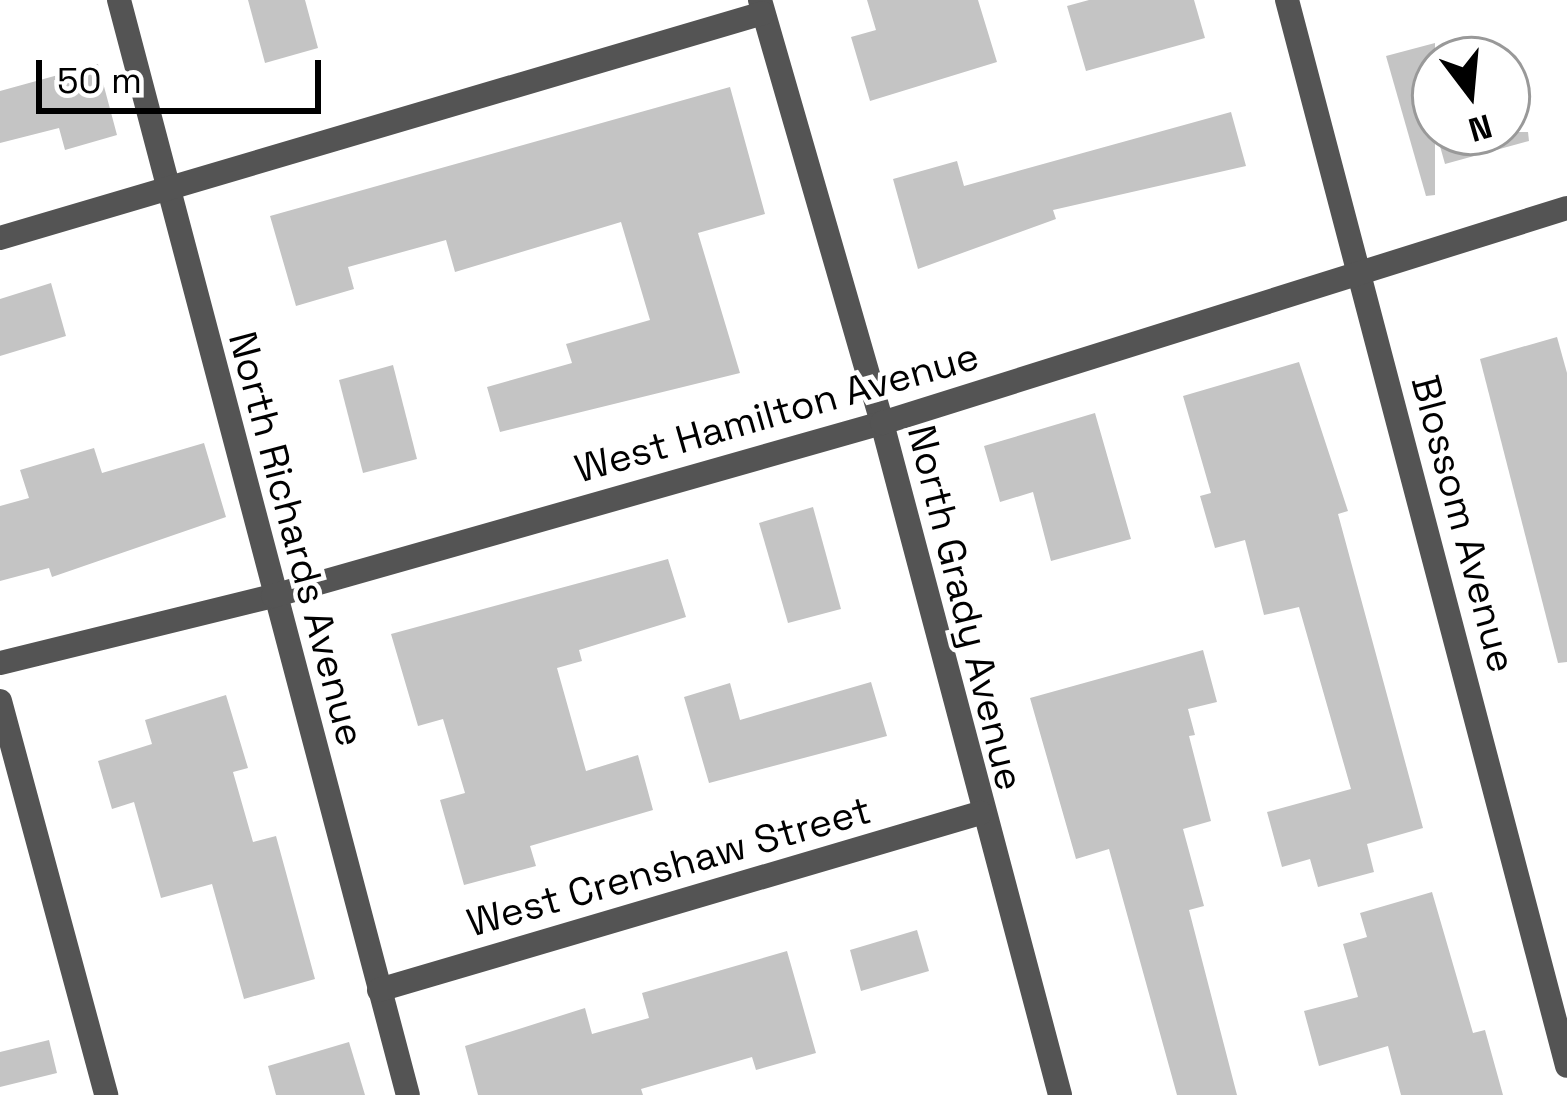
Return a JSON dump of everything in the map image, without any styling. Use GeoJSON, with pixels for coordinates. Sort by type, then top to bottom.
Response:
{"type":"FeatureCollection","features":[{"type":"Feature","properties":{"kind":"street","name":"North Richards Avenue"},"geometry":{"type":"LineString","coordinates":[[119,0],[408,1095]]}},
{"type":"Feature","properties":{"kind":"street","name":"Blossom Avenue"},"geometry":{"type":"LineString","coordinates":[[1287,0],[1567,1066]]}},
{"type":"Feature","properties":{"kind":"street"},"geometry":{"type":"LineString","coordinates":[[0,238],[168,193],[761,6]]}},
{"type":"Feature","properties":{"kind":"street","name":"North Grady Avenue"},"geometry":{"type":"LineString","coordinates":[[761,6],[882,424],[980,813],[1060,1095]]}},
{"type":"Feature","properties":{"kind":"street","name":"West Hamilton Avenue"},"geometry":{"type":"LineString","coordinates":[[0,663],[273,596],[882,424],[1360,268],[1567,208]]}},
{"type":"Feature","properties":{"kind":"street"},"geometry":{"type":"LineString","coordinates":[[0,701],[106,1095]]}},
{"type":"Feature","properties":{"kind":"street","name":"West Crenshaw Street"},"geometry":{"type":"LineString","coordinates":[[379,990],[980,813]]}},
{"type":"Feature","properties":{"kind":"building"},"geometry":{"type":"Polygon","coordinates":[[[248,0],[305,0],[318,48],[265,63],[248,0]]]}},
{"type":"Feature","properties":{"kind":"building"},"geometry":{"type":"Polygon","coordinates":[[[867,0],[978,0],[997,62],[870,101],[851,37],[876,30],[867,0]]]}},
{"type":"Feature","properties":{"kind":"building"},"geometry":{"type":"Polygon","coordinates":[[[1089,0],[1194,0],[1205,38],[1086,71],[1067,6],[1089,0]]]}},
{"type":"Feature","properties":{"kind":"building"},"geometry":{"type":"Polygon","coordinates":[[[1411,49],[1411,144],[1386,56],[1411,49]]]}},
{"type":"Feature","properties":{"kind":"building"},"geometry":{"type":"Polygon","coordinates":[[[98,64],[117,135],[65,150],[59,128],[0,143],[0,91],[98,64]]]}},
{"type":"Feature","properties":{"kind":"building"},"geometry":{"type":"Polygon","coordinates":[[[730,87],[765,214],[698,233],[740,373],[500,432],[487,387],[572,363],[566,344],[650,320],[621,222],[455,272],[446,240],[348,267],[354,289],[296,306],[270,216],[730,87]]]}},
{"type":"Feature","properties":{"kind":"building"},"geometry":{"type":"Polygon","coordinates":[[[1231,112],[1246,166],[1053,210],[1056,219],[918,269],[893,179],[957,161],[964,186],[1231,112]]]}},
{"type":"Feature","properties":{"kind":"building"},"geometry":{"type":"Polygon","coordinates":[[[1415,156],[1435,156],[1435,195],[1426,196],[1415,156]]]}},
{"type":"Feature","properties":{"kind":"building"},"geometry":{"type":"Polygon","coordinates":[[[1443,156],[1474,156],[1445,164],[1443,156]]]}},
{"type":"Feature","properties":{"kind":"building"},"geometry":{"type":"Polygon","coordinates":[[[51,283],[66,336],[0,356],[0,299],[51,283]]]}},
{"type":"Feature","properties":{"kind":"building"},"geometry":{"type":"Polygon","coordinates":[[[1557,337],[1567,373],[1567,662],[1558,663],[1480,359],[1557,337]]]}},
{"type":"Feature","properties":{"kind":"building"},"geometry":{"type":"Polygon","coordinates":[[[1299,362],[1348,511],[1338,514],[1423,828],[1367,844],[1374,872],[1318,887],[1310,859],[1282,867],[1267,812],[1351,789],[1299,607],[1264,615],[1245,540],[1215,548],[1200,496],[1211,493],[1183,396],[1299,362]]]}},
{"type":"Feature","properties":{"kind":"building"},"geometry":{"type":"Polygon","coordinates":[[[393,365],[417,459],[363,473],[339,380],[393,365]]]}},
{"type":"Feature","properties":{"kind":"building"},"geometry":{"type":"Polygon","coordinates":[[[1095,413],[1131,539],[1051,561],[1033,492],[1000,502],[984,446],[1095,413]]]}},
{"type":"Feature","properties":{"kind":"building"},"geometry":{"type":"Polygon","coordinates":[[[204,443],[226,517],[52,577],[49,568],[0,581],[0,506],[29,498],[20,470],[94,448],[102,473],[204,443]]]}},
{"type":"Feature","properties":{"kind":"building"},"geometry":{"type":"Polygon","coordinates":[[[813,507],[841,609],[788,623],[759,523],[813,507]]]}},
{"type":"Feature","properties":{"kind":"building"},"geometry":{"type":"Polygon","coordinates":[[[668,559],[686,617],[579,650],[582,661],[557,668],[586,771],[638,755],[653,810],[530,846],[536,866],[464,885],[440,800],[465,793],[443,719],[418,726],[391,634],[668,559]]]}},
{"type":"Feature","properties":{"kind":"building"},"geometry":{"type":"Polygon","coordinates":[[[1203,650],[1217,702],[1188,709],[1195,735],[1189,736],[1211,821],[1183,829],[1204,906],[1189,910],[1237,1095],[1177,1095],[1109,849],[1076,859],[1030,698],[1203,650]]]}},
{"type":"Feature","properties":{"kind":"building"},"geometry":{"type":"Polygon","coordinates":[[[871,682],[887,736],[709,783],[684,697],[730,683],[740,720],[871,682]]]}},
{"type":"Feature","properties":{"kind":"building"},"geometry":{"type":"Polygon","coordinates":[[[226,695],[248,768],[233,772],[253,842],[276,836],[315,979],[244,999],[212,884],[161,898],[134,802],[112,809],[98,761],[152,744],[145,720],[226,695]]]}},
{"type":"Feature","properties":{"kind":"building"},"geometry":{"type":"Polygon","coordinates":[[[1432,892],[1473,1033],[1485,1030],[1503,1095],[1401,1095],[1388,1046],[1319,1066],[1304,1011],[1358,997],[1343,944],[1367,937],[1360,913],[1432,892]]]}},
{"type":"Feature","properties":{"kind":"building"},"geometry":{"type":"Polygon","coordinates":[[[917,930],[929,971],[861,991],[850,950],[917,930]]]}},
{"type":"Feature","properties":{"kind":"building"},"geometry":{"type":"Polygon","coordinates":[[[787,951],[816,1053],[756,1070],[752,1057],[641,1089],[643,1095],[478,1095],[465,1046],[585,1008],[592,1034],[649,1018],[642,993],[787,951]]]}},
{"type":"Feature","properties":{"kind":"building"},"geometry":{"type":"Polygon","coordinates":[[[49,1040],[57,1073],[0,1087],[0,1052],[49,1040]]]}},
{"type":"Feature","properties":{"kind":"building"},"geometry":{"type":"Polygon","coordinates":[[[349,1042],[365,1095],[276,1095],[268,1066],[349,1042]]]}}]}
